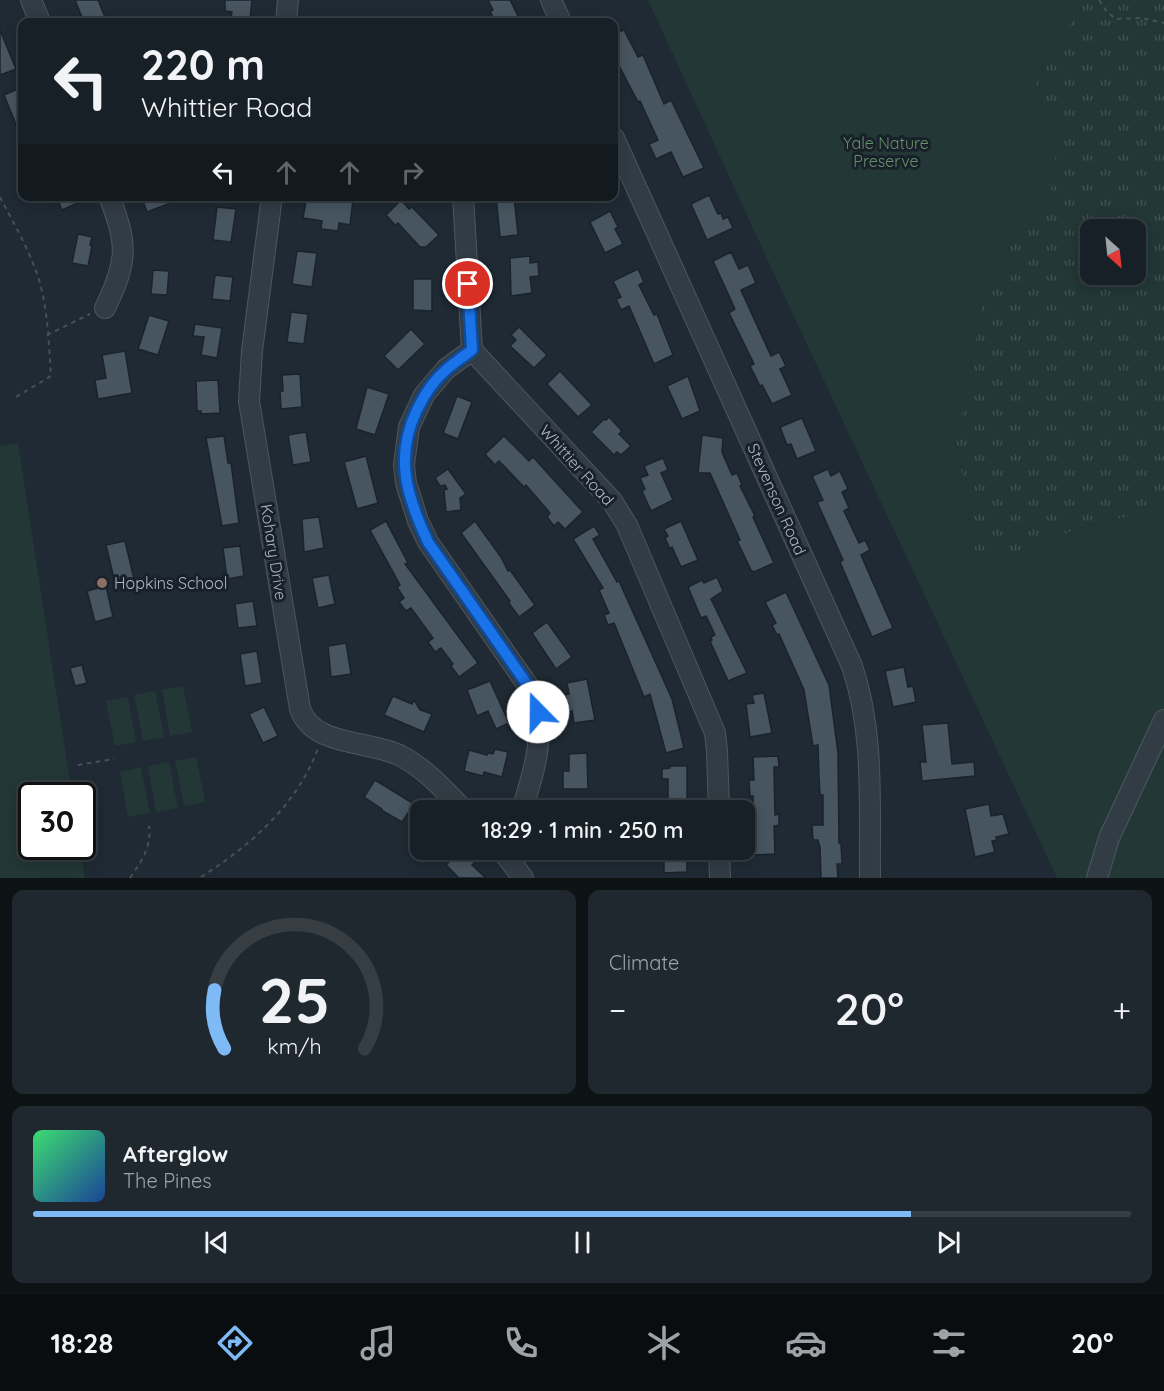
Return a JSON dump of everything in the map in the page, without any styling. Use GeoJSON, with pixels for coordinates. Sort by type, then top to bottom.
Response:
{"type":"FeatureCollection","features":[{"type":"Feature","properties":{"kind":"street"},"geometry":{"type":"LineString","coordinates":[[31,0],[38,18]]}},
{"type":"Feature","properties":{"kind":"street"},"geometry":{"type":"LineString","coordinates":[[286,18],[288,0]]}},
{"type":"Feature","properties":{"kind":"street"},"geometry":{"type":"LineString","coordinates":[[550,0],[559,18]]}},
{"type":"Feature","properties":{"kind":"street","name":"Stevenson Road"},"geometry":{"type":"LineString","coordinates":[[618,147],[858,684],[868,736],[870,878]]}},
{"type":"Feature","properties":{"kind":"street"},"geometry":{"type":"LineString","coordinates":[[105,308],[115,288],[122,263],[124,244],[111,201]]}},
{"type":"Feature","properties":{"kind":"street","name":"Kohary Drive"},"geometry":{"type":"LineString","coordinates":[[271,201],[252,351],[249,401],[300,709],[308,725],[322,734]]}},
{"type":"Feature","properties":{"kind":"street"},"geometry":{"type":"LineString","coordinates":[[463,201],[472,350],[446,369],[424,395],[409,427],[404,465],[411,500],[428,542],[531,690],[538,712],[540,734],[534,769],[525,800]]}},
{"type":"Feature","properties":{"kind":"street","name":"Whittier Road"},"geometry":{"type":"LineString","coordinates":[[472,350],[612,501],[627,525],[715,733],[718,800]]}},
{"type":"Feature","properties":{"kind":"street"},"geometry":{"type":"LineString","coordinates":[[1097,878],[1113,828],[1164,720]]}},
{"type":"Feature","properties":{"kind":"street"},"geometry":{"type":"LineString","coordinates":[[322,734],[398,754],[430,776],[454,800]]}},
{"type":"Feature","properties":{"kind":"street"},"geometry":{"type":"LineString","coordinates":[[509,860],[523,878]]}},
{"type":"Feature","properties":{"kind":"street"},"geometry":{"type":"LineString","coordinates":[[719,860],[720,878]]}},
{"type":"Feature","properties":{"kind":"path"},"geometry":{"type":"LineString","coordinates":[[1099,0],[1107,12],[1116,19],[1142,18],[1164,23]]}},
{"type":"Feature","properties":{"kind":"path"},"geometry":{"type":"LineString","coordinates":[[0,197],[34,266],[43,297],[51,376],[16,397]]}},
{"type":"Feature","properties":{"kind":"path"},"geometry":{"type":"LineString","coordinates":[[47,335],[105,308]]}},
{"type":"Feature","properties":{"kind":"path"},"geometry":{"type":"LineString","coordinates":[[201,877],[237,852],[294,796],[308,771],[322,734]]}},
{"type":"Feature","properties":{"kind":"path"},"geometry":{"type":"LineString","coordinates":[[78,765],[114,759]]}},
{"type":"Feature","properties":{"kind":"path"},"geometry":{"type":"LineString","coordinates":[[130,878],[147,851],[150,842],[149,826]]}},
{"type":"Feature","properties":{"kind":"green space","name":"Yale Nature Preserve"},"geometry":{"type":"Polygon","coordinates":[[[648,0],[1065,0],[1079,12],[1050,50],[1034,90],[1059,131],[1050,195],[1021,222],[981,309],[956,442],[978,567],[1091,524],[1164,510],[1164,878],[1057,878],[648,0]]]}},
{"type":"Feature","properties":{"kind":"green space"},"geometry":{"type":"Polygon","coordinates":[[[1065,0],[1164,0],[1164,510],[1091,524],[978,567],[956,442],[981,309],[1021,222],[1050,195],[1059,131],[1034,90],[1050,50],[1078,12],[1065,0]]]}},
{"type":"Feature","properties":{"kind":"green space"},"geometry":{"type":"Polygon","coordinates":[[[18,443],[70,782],[18,782],[18,860],[82,860],[85,878],[0,878],[0,446],[18,443]]]}},
{"type":"Feature","properties":{"kind":"green space"},"geometry":{"type":"Polygon","coordinates":[[[183,686],[192,732],[170,736],[162,690],[183,686]]]}},
{"type":"Feature","properties":{"kind":"green space"},"geometry":{"type":"Polygon","coordinates":[[[155,691],[164,737],[143,741],[134,695],[155,691]]]}},
{"type":"Feature","properties":{"kind":"green space"},"geometry":{"type":"Polygon","coordinates":[[[128,697],[136,742],[115,746],[106,701],[128,697]]]}},
{"type":"Feature","properties":{"kind":"green space"},"geometry":{"type":"Polygon","coordinates":[[[196,757],[205,802],[184,806],[175,761],[196,757]]]}},
{"type":"Feature","properties":{"kind":"green space"},"geometry":{"type":"Polygon","coordinates":[[[169,762],[178,808],[156,812],[148,766],[169,762]]]}},
{"type":"Feature","properties":{"kind":"green space"},"geometry":{"type":"Polygon","coordinates":[[[141,767],[150,813],[128,817],[120,772],[141,767]]]}},
{"type":"Feature","properties":{"kind":"building"},"geometry":{"type":"Polygon","coordinates":[[[75,0],[98,0],[105,18],[82,18],[75,0]]]}},
{"type":"Feature","properties":{"kind":"building"},"geometry":{"type":"Polygon","coordinates":[[[225,0],[252,0],[250,18],[231,18],[232,12],[225,11],[225,0]]]}},
{"type":"Feature","properties":{"kind":"building"},"geometry":{"type":"Polygon","coordinates":[[[488,0],[510,0],[519,18],[493,18],[490,11],[493,10],[488,0]]]}},
{"type":"Feature","properties":{"kind":"building"},"geometry":{"type":"Polygon","coordinates":[[[0,30],[16,69],[0,75],[0,30]]]}},
{"type":"Feature","properties":{"kind":"building"},"geometry":{"type":"Polygon","coordinates":[[[624,30],[638,57],[643,55],[664,104],[671,100],[704,168],[683,177],[671,152],[656,159],[649,144],[658,140],[640,101],[638,102],[618,64],[618,32],[624,30]]]}},
{"type":"Feature","properties":{"kind":"building"},"geometry":{"type":"Polygon","coordinates":[[[18,89],[18,129],[4,95],[18,89]]]}},
{"type":"Feature","properties":{"kind":"building"},"geometry":{"type":"Polygon","coordinates":[[[709,195],[718,214],[721,213],[723,219],[728,217],[733,228],[707,240],[691,204],[709,195]]]}},
{"type":"Feature","properties":{"kind":"building"},"geometry":{"type":"Polygon","coordinates":[[[58,201],[82,201],[62,210],[58,201]]]}},
{"type":"Feature","properties":{"kind":"building"},"geometry":{"type":"Polygon","coordinates":[[[143,201],[176,201],[147,212],[143,201]]]}},
{"type":"Feature","properties":{"kind":"building"},"geometry":{"type":"Polygon","coordinates":[[[306,201],[353,201],[350,225],[339,223],[338,231],[321,229],[322,221],[303,218],[306,201]]]}},
{"type":"Feature","properties":{"kind":"building"},"geometry":{"type":"Polygon","coordinates":[[[402,201],[409,209],[412,207],[439,235],[426,247],[420,247],[398,223],[395,225],[386,215],[402,201]]]}},
{"type":"Feature","properties":{"kind":"building"},"geometry":{"type":"Polygon","coordinates":[[[496,201],[515,201],[518,235],[500,237],[496,201]]]}},
{"type":"Feature","properties":{"kind":"building"},"geometry":{"type":"Polygon","coordinates":[[[217,207],[236,209],[231,242],[213,240],[217,207]]]}},
{"type":"Feature","properties":{"kind":"building"},"geometry":{"type":"Polygon","coordinates":[[[610,211],[618,227],[615,229],[623,244],[605,253],[590,222],[610,211]]]}},
{"type":"Feature","properties":{"kind":"building"},"geometry":{"type":"Polygon","coordinates":[[[78,234],[92,237],[88,266],[72,263],[78,234]]]}},
{"type":"Feature","properties":{"kind":"building"},"geometry":{"type":"Polygon","coordinates":[[[297,251],[317,253],[312,287],[292,284],[297,251]]]}},
{"type":"Feature","properties":{"kind":"building"},"geometry":{"type":"Polygon","coordinates":[[[731,252],[739,269],[748,265],[756,283],[741,290],[771,356],[779,352],[786,366],[780,369],[792,395],[772,404],[750,366],[754,364],[729,313],[735,309],[713,261],[731,252]]]}},
{"type":"Feature","properties":{"kind":"building"},"geometry":{"type":"Polygon","coordinates":[[[530,256],[530,263],[538,262],[539,276],[530,277],[532,293],[511,296],[510,258],[530,256]]]}},
{"type":"Feature","properties":{"kind":"building"},"geometry":{"type":"Polygon","coordinates":[[[638,269],[644,282],[639,285],[654,315],[657,314],[673,355],[654,364],[629,306],[621,310],[616,299],[621,297],[613,281],[638,269]]]}},
{"type":"Feature","properties":{"kind":"building"},"geometry":{"type":"Polygon","coordinates":[[[153,270],[169,271],[167,295],[151,294],[153,270]]]}},
{"type":"Feature","properties":{"kind":"building"},"geometry":{"type":"Polygon","coordinates":[[[215,275],[233,277],[230,301],[212,299],[215,275]]]}},
{"type":"Feature","properties":{"kind":"building"},"geometry":{"type":"Polygon","coordinates":[[[413,279],[432,279],[432,311],[413,310],[413,279]]]}},
{"type":"Feature","properties":{"kind":"building"},"geometry":{"type":"Polygon","coordinates":[[[291,312],[308,314],[304,344],[287,342],[291,312]]]}},
{"type":"Feature","properties":{"kind":"building"},"geometry":{"type":"Polygon","coordinates":[[[149,315],[169,321],[158,355],[138,349],[149,315]]]}},
{"type":"Feature","properties":{"kind":"building"},"geometry":{"type":"Polygon","coordinates":[[[195,324],[222,328],[217,358],[201,355],[204,337],[193,336],[195,324]]]}},
{"type":"Feature","properties":{"kind":"building"},"geometry":{"type":"Polygon","coordinates":[[[519,327],[547,355],[534,368],[510,346],[516,340],[511,335],[519,327]]]}},
{"type":"Feature","properties":{"kind":"building"},"geometry":{"type":"Polygon","coordinates":[[[411,329],[425,344],[398,370],[384,356],[411,329]]]}},
{"type":"Feature","properties":{"kind":"building"},"geometry":{"type":"Polygon","coordinates":[[[125,351],[132,393],[98,399],[95,380],[106,378],[102,355],[125,351]]]}},
{"type":"Feature","properties":{"kind":"building"},"geometry":{"type":"Polygon","coordinates":[[[560,371],[592,405],[578,417],[547,384],[560,371]]]}},
{"type":"Feature","properties":{"kind":"building"},"geometry":{"type":"Polygon","coordinates":[[[300,374],[302,407],[281,409],[282,375],[300,374]]]}},
{"type":"Feature","properties":{"kind":"building"},"geometry":{"type":"Polygon","coordinates":[[[688,376],[700,411],[682,419],[667,386],[688,376]]]}},
{"type":"Feature","properties":{"kind":"building"},"geometry":{"type":"Polygon","coordinates":[[[218,380],[220,413],[201,414],[201,411],[197,411],[196,381],[218,380]]]}},
{"type":"Feature","properties":{"kind":"building"},"geometry":{"type":"Polygon","coordinates":[[[367,387],[389,394],[375,435],[356,429],[367,387]]]}},
{"type":"Feature","properties":{"kind":"building"},"geometry":{"type":"Polygon","coordinates":[[[457,396],[472,402],[458,439],[443,433],[457,396]]]}},
{"type":"Feature","properties":{"kind":"building"},"geometry":{"type":"Polygon","coordinates":[[[609,417],[622,431],[619,434],[631,446],[621,455],[617,452],[614,455],[591,432],[609,417]]]}},
{"type":"Feature","properties":{"kind":"building"},"geometry":{"type":"Polygon","coordinates":[[[802,418],[816,451],[797,459],[791,444],[787,445],[780,427],[802,418]]]}},
{"type":"Feature","properties":{"kind":"building"},"geometry":{"type":"Polygon","coordinates":[[[306,432],[311,462],[293,465],[288,435],[306,432]]]}},
{"type":"Feature","properties":{"kind":"building"},"geometry":{"type":"Polygon","coordinates":[[[702,435],[723,438],[722,452],[732,475],[737,473],[742,485],[740,486],[774,563],[754,572],[751,570],[710,473],[698,473],[702,435]]]}},
{"type":"Feature","properties":{"kind":"building"},"geometry":{"type":"Polygon","coordinates":[[[224,436],[228,463],[231,463],[239,523],[222,526],[206,438],[224,436]]]}},
{"type":"Feature","properties":{"kind":"building"},"geometry":{"type":"Polygon","coordinates":[[[504,436],[529,461],[533,457],[583,512],[565,529],[558,522],[554,526],[547,517],[550,513],[526,485],[524,487],[499,461],[495,465],[485,454],[504,436]]]}},
{"type":"Feature","properties":{"kind":"building"},"geometry":{"type":"Polygon","coordinates":[[[366,456],[378,503],[357,509],[344,462],[366,456]]]}},
{"type":"Feature","properties":{"kind":"building"},"geometry":{"type":"Polygon","coordinates":[[[663,458],[668,470],[661,473],[673,500],[651,511],[642,491],[645,489],[640,478],[648,475],[644,466],[663,458]]]}},
{"type":"Feature","properties":{"kind":"building"},"geometry":{"type":"Polygon","coordinates":[[[448,469],[466,494],[460,498],[461,510],[446,512],[444,490],[447,489],[445,485],[440,486],[435,478],[448,469]]]}},
{"type":"Feature","properties":{"kind":"building"},"geometry":{"type":"Polygon","coordinates":[[[828,469],[831,476],[840,471],[848,489],[842,492],[849,508],[844,511],[859,543],[865,540],[870,550],[861,555],[893,628],[872,637],[840,562],[843,560],[817,502],[823,500],[812,476],[828,469]]]}},
{"type":"Feature","properties":{"kind":"building"},"geometry":{"type":"Polygon","coordinates":[[[319,517],[324,548],[304,552],[302,519],[319,517]]]}},
{"type":"Feature","properties":{"kind":"building"},"geometry":{"type":"Polygon","coordinates":[[[386,521],[408,563],[405,564],[478,663],[459,677],[441,648],[435,652],[428,642],[433,638],[411,608],[406,611],[399,602],[404,598],[397,587],[400,585],[370,530],[386,521]]]}},
{"type":"Feature","properties":{"kind":"building"},"geometry":{"type":"Polygon","coordinates":[[[475,521],[501,557],[508,571],[510,570],[535,605],[519,617],[461,533],[475,521]]]}},
{"type":"Feature","properties":{"kind":"building"},"geometry":{"type":"Polygon","coordinates":[[[681,521],[698,560],[681,567],[665,538],[668,536],[664,529],[681,521]]]}},
{"type":"Feature","properties":{"kind":"building"},"geometry":{"type":"Polygon","coordinates":[[[594,526],[600,535],[593,539],[617,582],[619,581],[672,699],[684,748],[666,753],[650,694],[644,697],[614,623],[608,625],[604,615],[609,613],[599,590],[603,588],[573,539],[594,526]]]}},
{"type":"Feature","properties":{"kind":"building"},"geometry":{"type":"Polygon","coordinates":[[[125,541],[134,579],[115,583],[106,545],[125,541]]]}},
{"type":"Feature","properties":{"kind":"building"},"geometry":{"type":"Polygon","coordinates":[[[240,546],[244,576],[227,579],[223,548],[240,546]]]}},
{"type":"Feature","properties":{"kind":"building"},"geometry":{"type":"Polygon","coordinates":[[[329,575],[335,604],[318,608],[312,578],[329,575]]]}},
{"type":"Feature","properties":{"kind":"building"},"geometry":{"type":"Polygon","coordinates":[[[717,577],[723,591],[711,599],[747,673],[728,681],[710,641],[715,635],[706,616],[701,618],[688,587],[702,580],[704,583],[717,577]]]}},
{"type":"Feature","properties":{"kind":"building"},"geometry":{"type":"Polygon","coordinates":[[[106,586],[113,617],[95,622],[87,591],[106,586]]]}},
{"type":"Feature","properties":{"kind":"building"},"geometry":{"type":"Polygon","coordinates":[[[786,592],[829,685],[838,753],[839,843],[841,843],[842,864],[837,864],[838,878],[821,878],[820,847],[818,840],[813,840],[812,825],[823,825],[823,795],[820,795],[818,745],[813,746],[804,690],[779,634],[777,635],[772,625],[776,623],[765,602],[786,592]]]}},
{"type":"Feature","properties":{"kind":"building"},"geometry":{"type":"Polygon","coordinates":[[[253,601],[257,626],[238,628],[235,604],[253,601]]]}},
{"type":"Feature","properties":{"kind":"building"},"geometry":{"type":"Polygon","coordinates":[[[547,622],[572,657],[556,669],[532,633],[547,622]]]}},
{"type":"Feature","properties":{"kind":"building"},"geometry":{"type":"Polygon","coordinates":[[[346,643],[351,674],[331,677],[328,646],[346,643]]]}},
{"type":"Feature","properties":{"kind":"building"},"geometry":{"type":"Polygon","coordinates":[[[257,651],[262,683],[245,686],[240,654],[257,651]]]}},
{"type":"Feature","properties":{"kind":"building"},"geometry":{"type":"Polygon","coordinates":[[[82,665],[87,683],[75,686],[70,668],[82,665]]]}},
{"type":"Feature","properties":{"kind":"building"},"geometry":{"type":"Polygon","coordinates":[[[904,667],[908,687],[913,686],[916,702],[893,707],[885,671],[904,667]]]}},
{"type":"Feature","properties":{"kind":"building"},"geometry":{"type":"Polygon","coordinates":[[[587,679],[595,720],[574,723],[572,711],[567,712],[564,695],[569,694],[567,683],[587,679]]]}},
{"type":"Feature","properties":{"kind":"building"},"geometry":{"type":"Polygon","coordinates":[[[490,681],[509,723],[496,729],[488,711],[477,716],[467,690],[490,681]]]}},
{"type":"Feature","properties":{"kind":"building"},"geometry":{"type":"Polygon","coordinates":[[[764,693],[772,733],[750,737],[746,704],[754,703],[752,695],[764,693]]]}},
{"type":"Feature","properties":{"kind":"building"},"geometry":{"type":"Polygon","coordinates":[[[393,696],[412,704],[414,700],[420,710],[432,714],[424,732],[384,715],[393,696]]]}},
{"type":"Feature","properties":{"kind":"building"},"geometry":{"type":"Polygon","coordinates":[[[264,707],[278,736],[263,743],[249,714],[264,707]]]}},
{"type":"Feature","properties":{"kind":"building"},"geometry":{"type":"Polygon","coordinates":[[[948,723],[952,764],[974,762],[975,776],[922,781],[920,762],[926,762],[922,725],[948,723]]]}},
{"type":"Feature","properties":{"kind":"building"},"geometry":{"type":"Polygon","coordinates":[[[495,749],[508,752],[502,777],[484,772],[483,776],[464,771],[469,750],[487,755],[488,753],[493,754],[495,749]]]}},
{"type":"Feature","properties":{"kind":"building"},"geometry":{"type":"Polygon","coordinates":[[[587,753],[588,789],[563,789],[563,771],[569,771],[569,754],[587,753]]]}},
{"type":"Feature","properties":{"kind":"building"},"geometry":{"type":"Polygon","coordinates":[[[778,756],[779,767],[774,767],[775,815],[779,814],[779,825],[774,826],[775,854],[755,855],[755,800],[753,796],[750,796],[749,780],[754,780],[753,757],[778,756]]]}},
{"type":"Feature","properties":{"kind":"building"},"geometry":{"type":"Polygon","coordinates":[[[669,766],[687,766],[687,800],[668,800],[668,779],[662,779],[662,769],[670,768],[669,766]]]}},
{"type":"Feature","properties":{"kind":"building"},"geometry":{"type":"Polygon","coordinates":[[[375,780],[410,802],[410,810],[402,822],[364,797],[375,780]]]}},
{"type":"Feature","properties":{"kind":"building"},"geometry":{"type":"Polygon","coordinates":[[[989,804],[991,816],[1003,814],[1009,834],[996,837],[997,840],[992,841],[995,852],[975,857],[965,809],[989,804]]]}},
{"type":"Feature","properties":{"kind":"building"},"geometry":{"type":"Polygon","coordinates":[[[451,860],[473,860],[475,862],[472,865],[486,878],[459,878],[446,865],[451,860]]]}},
{"type":"Feature","properties":{"kind":"building"},"geometry":{"type":"Polygon","coordinates":[[[664,860],[687,860],[687,872],[664,873],[664,860]]]}},
{"type":"Feature","properties":{"kind":"place","name":"Hopkins School"},"geometry":{"type":"Point","coordinates":[102,583]}},
{"type":"Feature","properties":{"kind":"route"},"geometry":{"type":"LineString","coordinates":[[468,284],[472,350],[446,369],[424,395],[409,427],[404,465],[406,483],[418,521],[428,542],[531,690],[538,712]]}}]}
